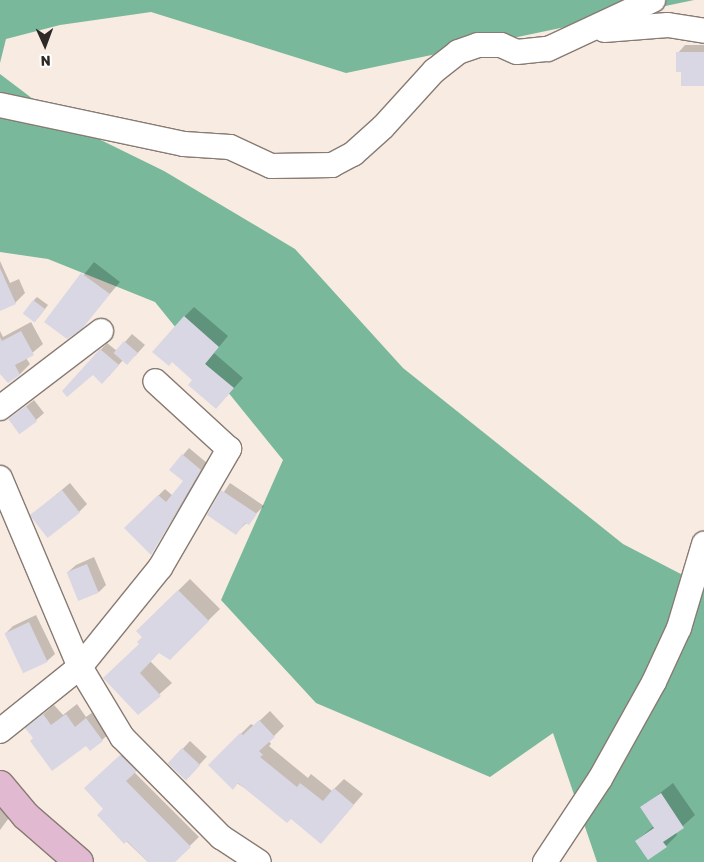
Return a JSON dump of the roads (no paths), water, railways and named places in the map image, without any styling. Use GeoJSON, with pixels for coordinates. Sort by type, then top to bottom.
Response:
{"type":"FeatureCollection","features":[{"type":"Feature","properties":{"kind":"main road"},"geometry":{"type":"LineString","coordinates":[[0,785],[26,816],[79,862]]}},
{"type":"Feature","properties":{"kind":"street"},"geometry":{"type":"LineString","coordinates":[[0,105],[184,144],[230,147],[272,166],[332,165],[359,149],[434,71],[458,52],[478,45],[501,45],[517,52],[548,49],[591,31],[653,0]]}},
{"type":"Feature","properties":{"kind":"street"},"geometry":{"type":"LineString","coordinates":[[591,31],[668,25],[704,31]]}},
{"type":"Feature","properties":{"kind":"street"},"geometry":{"type":"LineString","coordinates":[[0,408],[101,331]]}},
{"type":"Feature","properties":{"kind":"street"},"geometry":{"type":"LineString","coordinates":[[0,731],[80,667],[160,568],[229,449],[155,381]]}},
{"type":"Feature","properties":{"kind":"street"},"geometry":{"type":"LineString","coordinates":[[0,478],[80,667],[122,737],[221,837],[258,862]]}},
{"type":"Feature","properties":{"kind":"street"},"geometry":{"type":"LineString","coordinates":[[545,862],[600,779],[654,682],[679,628],[704,544]]}}]}
